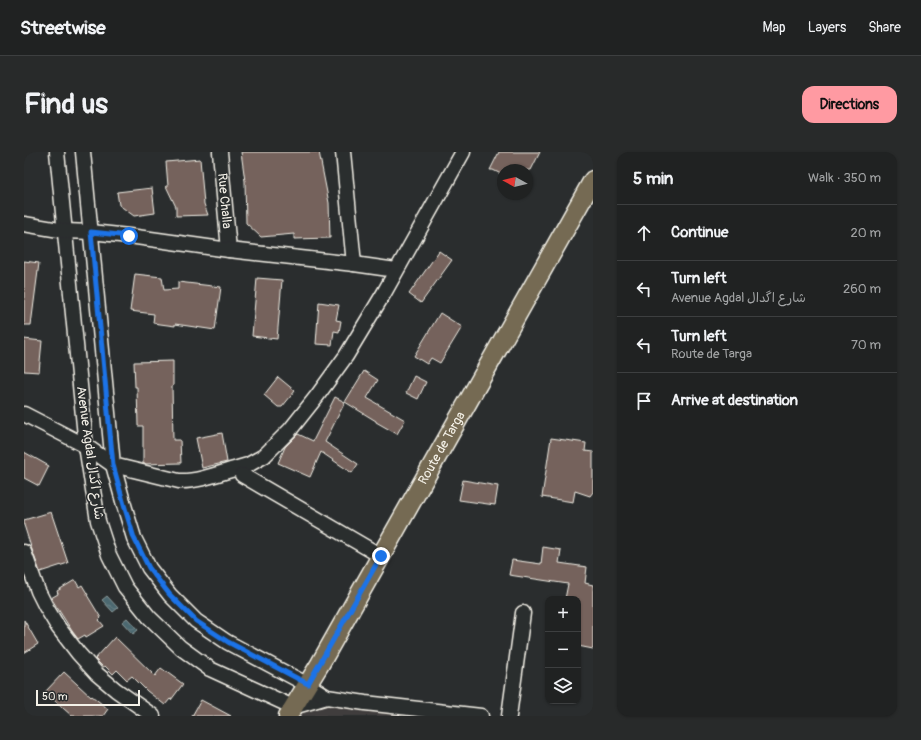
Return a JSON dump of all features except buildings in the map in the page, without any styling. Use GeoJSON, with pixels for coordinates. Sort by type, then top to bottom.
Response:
{"type":"FeatureCollection","features":[{"type":"Feature","properties":{"kind":"main road","name":"Route de Targa"},"geometry":{"type":"LineString","coordinates":[[291,712],[381,556],[593,180]]}},
{"type":"Feature","properties":{"kind":"street","name":"Avenue Agdal شارع اگدال"},"geometry":{"type":"LineString","coordinates":[[58,152],[86,446],[98,521],[109,555],[125,587],[149,617],[181,648],[210,669],[291,712]]}},
{"type":"Feature","properties":{"kind":"street","name":"Avenue Agdal شارع اگدال"},"geometry":{"type":"LineString","coordinates":[[83,152],[113,465],[134,538],[149,568],[170,595],[196,621],[228,642],[308,684],[327,697]]}},
{"type":"Feature","properties":{"kind":"street","name":"Rue Challa"},"geometry":{"type":"LineString","coordinates":[[220,152],[229,250]]}},
{"type":"Feature","properties":{"kind":"street"},"geometry":{"type":"LineString","coordinates":[[343,152],[354,264]]}},
{"type":"Feature","properties":{"kind":"street"},"geometry":{"type":"LineString","coordinates":[[24,414],[86,446],[113,465],[171,480],[187,482],[248,465],[264,456],[290,430],[346,356],[373,312],[463,152]]}},
{"type":"Feature","properties":{"kind":"street"},"geometry":{"type":"LineString","coordinates":[[24,224],[65,231],[129,236],[229,250],[396,270]]}},
{"type":"Feature","properties":{"kind":"street"},"geometry":{"type":"LineString","coordinates":[[242,475],[381,556]]}},
{"type":"Feature","properties":{"kind":"street"},"geometry":{"type":"LineString","coordinates":[[24,552],[38,591],[46,607],[58,627],[74,648],[97,674],[152,716]]}},
{"type":"Feature","properties":{"kind":"street"},"geometry":{"type":"LineString","coordinates":[[509,716],[523,613]]}},
{"type":"Feature","properties":{"kind":"street"},"geometry":{"type":"LineString","coordinates":[[291,712],[327,697],[481,716]]}},
{"type":"Feature","properties":{"kind":"shaded area"},"geometry":{"type":"Polygon","coordinates":[[[309,692],[449,716],[296,716],[309,692]]]}},
{"type":"Feature","properties":{"kind":"water"},"geometry":{"type":"Polygon","coordinates":[[[107,596],[118,608],[113,612],[102,600],[107,596]]]}},
{"type":"Feature","properties":{"kind":"water"},"geometry":{"type":"Polygon","coordinates":[[[127,618],[138,630],[133,634],[122,622],[127,618]]]}},
{"type":"Feature","properties":{"kind":"route"},"geometry":{"type":"LineString","coordinates":[[129,236],[91,232],[113,465],[134,538],[149,568],[170,595],[196,621],[228,642],[308,684],[381,556]]}}]}
